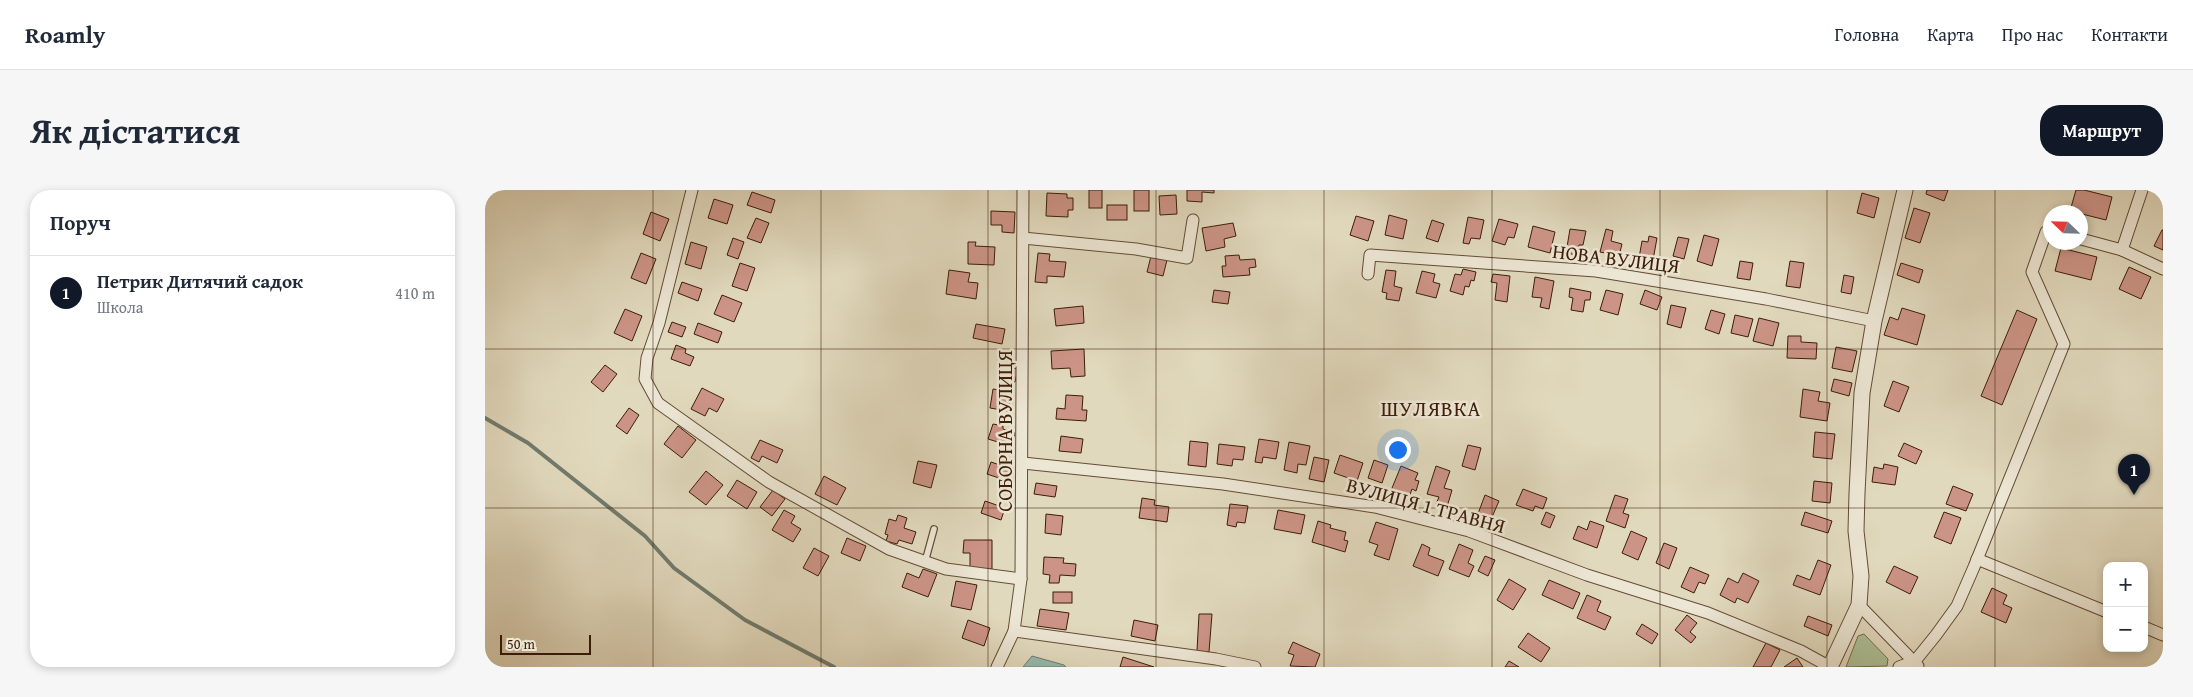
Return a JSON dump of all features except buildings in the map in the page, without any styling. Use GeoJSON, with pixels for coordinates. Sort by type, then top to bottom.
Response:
{"type":"FeatureCollection","features":[{"type":"Feature","properties":{"kind":"street"},"geometry":{"type":"LineString","coordinates":[[692,190],[659,323],[647,358],[645,379],[658,403],[769,482],[889,549],[945,569],[1021,579]]}},
{"type":"Feature","properties":{"kind":"street","name":"СОБОРНА ВУЛИЦЯ"},"geometry":{"type":"LineString","coordinates":[[997,667],[1014,631],[1021,579],[1023,190]]}},
{"type":"Feature","properties":{"kind":"street"},"geometry":{"type":"LineString","coordinates":[[1830,667],[1859,605],[1861,576],[1856,531],[1862,393],[1874,321],[1905,190]]}},
{"type":"Feature","properties":{"kind":"street"},"geometry":{"type":"LineString","coordinates":[[2122,250],[2142,190]]}},
{"type":"Feature","properties":{"kind":"street"},"geometry":{"type":"LineString","coordinates":[[1023,238],[1136,249],[1187,258],[1193,220]]}},
{"type":"Feature","properties":{"kind":"street"},"geometry":{"type":"LineString","coordinates":[[2088,242],[2122,250],[2163,269]]}},
{"type":"Feature","properties":{"kind":"street"},"geometry":{"type":"LineString","coordinates":[[1899,667],[1917,664],[1957,606],[2064,344],[2032,272],[2043,244]]}},
{"type":"Feature","properties":{"kind":"street","name":"НОВА ВУЛИЦЯ"},"geometry":{"type":"LineString","coordinates":[[1368,274],[1370,256],[1596,271],[1765,299],[1874,321]]}},
{"type":"Feature","properties":{"kind":"street","name":"ВУЛИЦЯ 1 ТРАВНЯ"},"geometry":{"type":"LineString","coordinates":[[1023,464],[1223,484],[1310,497],[1393,512],[1469,531],[1587,575],[1708,612],[1801,651],[1830,667]]}},
{"type":"Feature","properties":{"kind":"street"},"geometry":{"type":"LineString","coordinates":[[1977,559],[2103,610]]}},
{"type":"Feature","properties":{"kind":"street"},"geometry":{"type":"LineString","coordinates":[[1859,605],[1917,664]]}},
{"type":"Feature","properties":{"kind":"street"},"geometry":{"type":"LineString","coordinates":[[2148,629],[2163,635]]}},
{"type":"Feature","properties":{"kind":"street"},"geometry":{"type":"LineString","coordinates":[[1014,631],[1216,659],[1255,667]]}},
{"type":"Feature","properties":{"kind":"lane"},"geometry":{"type":"LineString","coordinates":[[925,562],[934,529]]}},
{"type":"Feature","properties":{"kind":"green space"},"geometry":{"type":"Polygon","coordinates":[[[1864,634],[1888,659],[1887,666],[1846,667],[1858,636],[1864,634]]]}},
{"type":"Feature","properties":{"kind":"water"},"geometry":{"type":"Polygon","coordinates":[[[1032,656],[1064,665],[1066,667],[1023,667],[1032,656]]]}},
{"type":"Feature","properties":{"kind":"waterway"},"geometry":{"type":"LineString","coordinates":[[485,418],[528,443],[645,536],[674,568],[745,620],[834,667]]}},
{"type":"Feature","properties":{"kind":"place","name":"Петрик Дитячий садок"},"geometry":{"type":"Point","coordinates":[2134,495]}},
{"type":"Feature","properties":{"kind":"district","name":"ШУЛЯВКА"},"geometry":{"type":"Point","coordinates":[1431,408]}}]}
